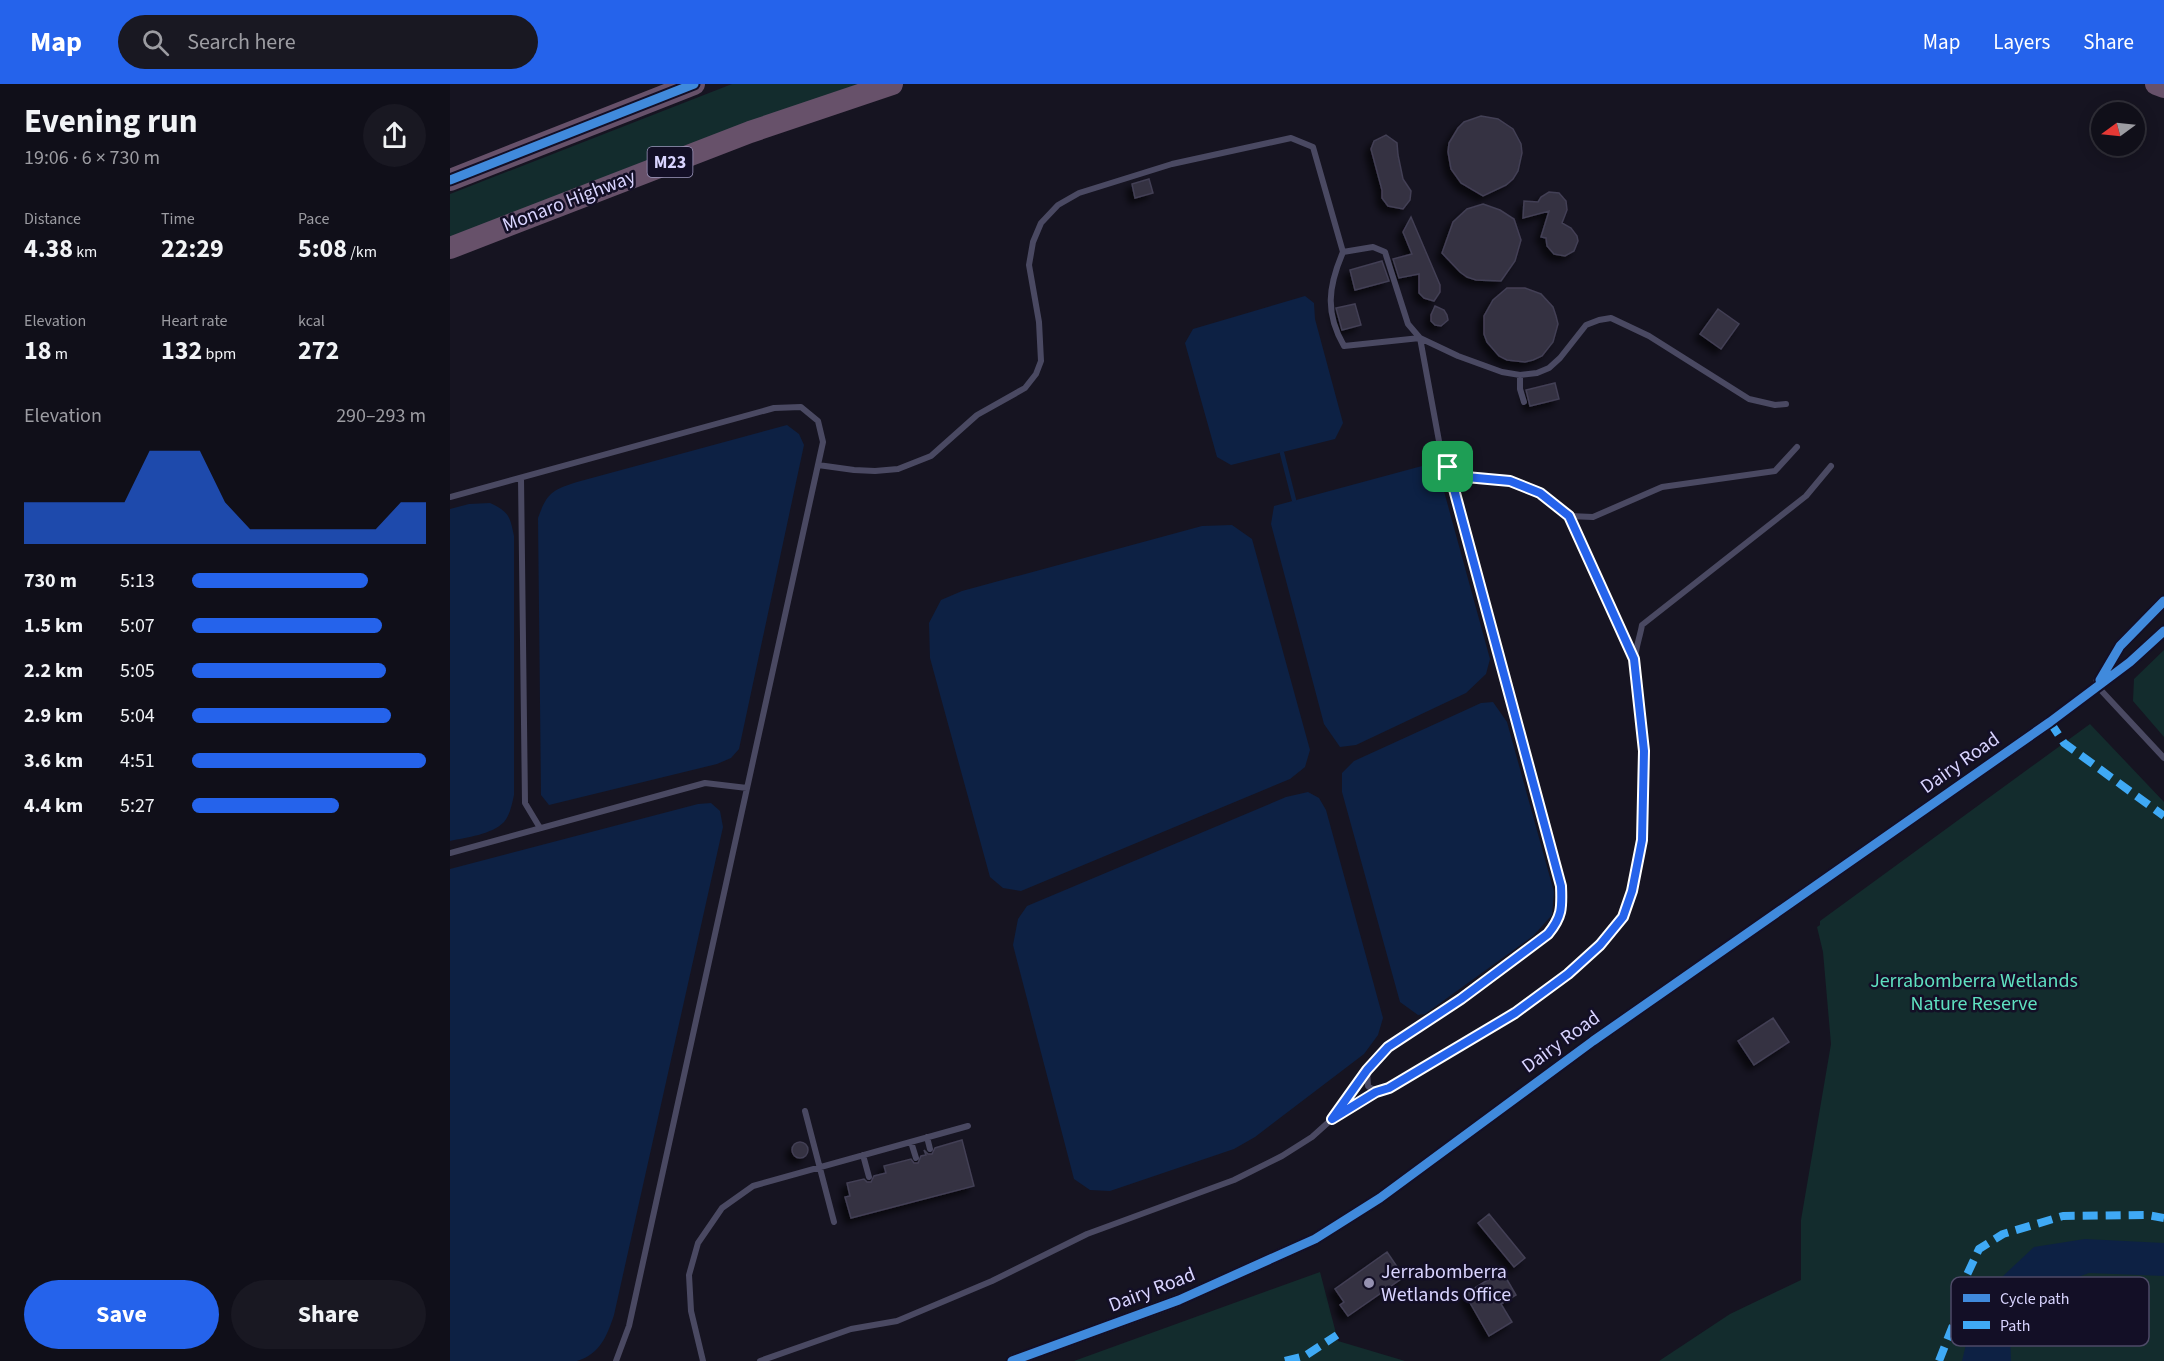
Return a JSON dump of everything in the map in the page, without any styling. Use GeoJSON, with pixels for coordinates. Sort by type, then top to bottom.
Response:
{"type":"FeatureCollection","features":[{"type":"Feature","properties":{"kind":"highway"},"geometry":{"type":"LineString","coordinates":[[450,180],[694,84]]}},
{"type":"Feature","properties":{"kind":"highway","name":"Monaro Highway"},"geometry":{"type":"LineString","coordinates":[[450,248],[740,135],[892,84]]}},
{"type":"Feature","properties":{"kind":"highway"},"geometry":{"type":"LineString","coordinates":[[2156,84],[2164,87]]}},
{"type":"Feature","properties":{"kind":"street","name":"Dairy Road"},"geometry":{"type":"LineString","coordinates":[[2097,686],[2120,646],[2164,601]]}},
{"type":"Feature","properties":{"kind":"street","name":"Dairy Road"},"geometry":{"type":"LineString","coordinates":[[1012,1361],[1179,1300],[1315,1239],[1380,1198],[1593,1041],[2030,736],[2130,662],[2164,631]]}},
{"type":"Feature","properties":{"kind":"lane"},"geometry":{"type":"LineString","coordinates":[[818,465],[875,471],[898,469],[931,456],[977,415],[1025,388],[1036,374],[1041,361],[1039,322],[1029,265],[1033,242],[1041,223],[1058,205],[1079,193],[1172,164],[1291,138],[1313,147],[1343,252],[1336,268],[1330,304],[1335,329],[1344,346],[1420,339],[1502,372],[1520,375],[1536,373],[1549,368],[1560,358],[1586,325],[1611,318],[1649,336],[1749,399],[1775,405],[1786,404]]}},
{"type":"Feature","properties":{"kind":"lane"},"geometry":{"type":"LineString","coordinates":[[1332,1119],[1367,1070],[1388,1047],[1461,999],[1548,934],[1557,922],[1562,907],[1561,886],[1448,467],[1441,452],[1420,339],[1408,324],[1385,252],[1373,247],[1343,252]]}},
{"type":"Feature","properties":{"kind":"lane"},"geometry":{"type":"LineString","coordinates":[[1520,375],[1520,389],[1524,402]]}},
{"type":"Feature","properties":{"kind":"lane"},"geometry":{"type":"LineString","coordinates":[[450,497],[774,408],[801,407],[818,421],[823,442],[629,1326],[616,1361]]}},
{"type":"Feature","properties":{"kind":"lane"},"geometry":{"type":"LineString","coordinates":[[1569,516],[1593,518],[1662,487],[1775,471],[1797,447]]}},
{"type":"Feature","properties":{"kind":"lane"},"geometry":{"type":"LineString","coordinates":[[1634,659],[1642,625],[1806,496],[1831,466]]}},
{"type":"Feature","properties":{"kind":"lane"},"geometry":{"type":"LineString","coordinates":[[760,1361],[851,1329],[897,1320],[992,1281],[1088,1234],[1234,1180],[1282,1156],[1312,1137],[1332,1119],[1515,1013],[1568,974],[1600,945],[1623,917],[1632,891],[1642,840],[1644,751],[1634,659],[1569,516],[1540,493],[1510,481],[1466,477],[1448,467]]}},
{"type":"Feature","properties":{"kind":"lane"},"geometry":{"type":"LineString","coordinates":[[521,478],[525,804],[540,828]]}},
{"type":"Feature","properties":{"kind":"lane"},"geometry":{"type":"LineString","coordinates":[[2097,686],[2164,758]]}},
{"type":"Feature","properties":{"kind":"lane"},"geometry":{"type":"LineString","coordinates":[[450,853],[705,783],[747,788]]}},
{"type":"Feature","properties":{"kind":"lane"},"geometry":{"type":"LineString","coordinates":[[1367,1070],[1368,1086],[1376,1092]]}},
{"type":"Feature","properties":{"kind":"lane"},"geometry":{"type":"LineString","coordinates":[[805,1112],[834,1222]]}},
{"type":"Feature","properties":{"kind":"lane"},"geometry":{"type":"LineString","coordinates":[[703,1361],[690,1311],[689,1275],[698,1243],[722,1209],[753,1186],[968,1126]]}},
{"type":"Feature","properties":{"kind":"lane"},"geometry":{"type":"LineString","coordinates":[[927,1137],[930,1149]]}},
{"type":"Feature","properties":{"kind":"lane"},"geometry":{"type":"LineString","coordinates":[[911,1142],[915,1158]]}},
{"type":"Feature","properties":{"kind":"lane"},"geometry":{"type":"LineString","coordinates":[[862,1155],[868,1177]]}},
{"type":"Feature","properties":{"kind":"green space"},"geometry":{"type":"Polygon","coordinates":[[[732,84],[862,84],[450,239],[450,194],[732,84]]]}},
{"type":"Feature","properties":{"kind":"green space"},"geometry":{"type":"Polygon","coordinates":[[[2164,650],[2164,737],[2133,701],[2134,679],[2164,650]]]}},
{"type":"Feature","properties":{"kind":"green space","name":"Jerrabomberra Wetlands Nature Reserve"},"geometry":{"type":"Polygon","coordinates":[[[2090,724],[2164,802],[2164,1361],[1659,1361],[1730,1314],[1801,1280],[1801,1220],[1831,1044],[1823,952],[1817,927],[1820,921],[2090,724]]]}},
{"type":"Feature","properties":{"kind":"green space"},"geometry":{"type":"Polygon","coordinates":[[[1320,1272],[1338,1341],[1405,1361],[1074,1361],[1320,1272]]]}},
{"type":"Feature","properties":{"kind":"water"},"geometry":{"type":"Polygon","coordinates":[[[1305,296],[1314,303],[1315,319],[1343,423],[1335,439],[1231,465],[1217,457],[1185,343],[1193,329],[1305,296]]]}},
{"type":"Feature","properties":{"kind":"water"},"geometry":{"type":"Polygon","coordinates":[[[787,425],[799,434],[804,445],[739,749],[731,758],[717,764],[549,805],[541,795],[538,518],[544,503],[556,490],[577,482],[787,425]]]}},
{"type":"Feature","properties":{"kind":"water"},"geometry":{"type":"Polygon","coordinates":[[[1422,466],[1439,473],[1490,659],[1486,674],[1466,693],[1356,745],[1340,747],[1324,724],[1271,524],[1274,506],[1422,466]]]}},
{"type":"Feature","properties":{"kind":"water"},"geometry":{"type":"Polygon","coordinates":[[[490,503],[508,515],[514,536],[514,795],[508,816],[499,826],[478,835],[450,841],[450,509],[469,504],[490,503]]]}},
{"type":"Feature","properties":{"kind":"water"},"geometry":{"type":"Polygon","coordinates":[[[1232,525],[1252,539],[1310,750],[1305,767],[1290,779],[1021,891],[1003,888],[990,877],[930,658],[929,623],[941,600],[962,591],[1202,526],[1232,525]]]}},
{"type":"Feature","properties":{"kind":"water"},"geometry":{"type":"Polygon","coordinates":[[[1493,702],[1507,722],[1554,892],[1552,915],[1533,936],[1425,1014],[1418,1015],[1400,1002],[1342,792],[1342,773],[1354,761],[1481,703],[1493,702]]]}},
{"type":"Feature","properties":{"kind":"water"},"geometry":{"type":"Polygon","coordinates":[[[1308,792],[1319,798],[1326,810],[1383,1018],[1378,1035],[1364,1054],[1255,1137],[1234,1149],[1110,1191],[1090,1190],[1074,1179],[1013,945],[1018,919],[1027,906],[1286,797],[1308,792]]]}},
{"type":"Feature","properties":{"kind":"water"},"geometry":{"type":"Polygon","coordinates":[[[711,803],[720,811],[723,827],[614,1315],[608,1330],[592,1354],[577,1361],[450,1361],[450,869],[698,804],[711,803]]]}},
{"type":"Feature","properties":{"kind":"water"},"geometry":{"type":"Polygon","coordinates":[[[2085,1239],[2164,1243],[2164,1276],[2089,1273],[2078,1277],[2002,1277],[2034,1247],[2085,1239]]]}},
{"type":"Feature","properties":{"kind":"water"},"geometry":{"type":"Polygon","coordinates":[[[1966,1346],[2010,1346],[2011,1361],[1962,1361],[1966,1346]]]}},
{"type":"Feature","properties":{"kind":"building"},"geometry":{"type":"Polygon","coordinates":[[[1481,116],[1498,119],[1513,129],[1521,144],[1522,153],[1518,171],[1513,179],[1483,196],[1461,183],[1451,169],[1448,152],[1449,143],[1458,128],[1464,122],[1481,116]]]}},
{"type":"Feature","properties":{"kind":"building"},"geometry":{"type":"Polygon","coordinates":[[[1386,135],[1397,143],[1403,179],[1411,191],[1410,200],[1403,209],[1388,206],[1382,198],[1371,149],[1374,141],[1386,135]]]}},
{"type":"Feature","properties":{"kind":"building"},"geometry":{"type":"Polygon","coordinates":[[[1149,179],[1153,193],[1135,198],[1132,184],[1149,179]]]}},
{"type":"Feature","properties":{"kind":"building"},"geometry":{"type":"Polygon","coordinates":[[[1549,192],[1559,193],[1566,201],[1567,210],[1562,223],[1571,228],[1577,236],[1578,241],[1574,251],[1565,256],[1554,254],[1547,246],[1546,238],[1541,237],[1549,211],[1523,218],[1524,201],[1538,202],[1549,192]]]}},
{"type":"Feature","properties":{"kind":"building"},"geometry":{"type":"Polygon","coordinates":[[[1483,204],[1500,210],[1514,219],[1521,240],[1515,261],[1501,281],[1476,280],[1467,277],[1442,253],[1453,222],[1467,209],[1483,204]]]}},
{"type":"Feature","properties":{"kind":"building"},"geometry":{"type":"Polygon","coordinates":[[[1411,217],[1440,285],[1440,292],[1434,301],[1424,298],[1419,293],[1419,274],[1399,278],[1393,259],[1412,254],[1403,232],[1411,217]]]}},
{"type":"Feature","properties":{"kind":"building"},"geometry":{"type":"Polygon","coordinates":[[[1382,261],[1389,281],[1355,290],[1350,270],[1382,261]]]}},
{"type":"Feature","properties":{"kind":"building"},"geometry":{"type":"Polygon","coordinates":[[[1507,288],[1525,288],[1541,294],[1553,307],[1558,324],[1553,342],[1542,356],[1533,360],[1525,362],[1507,360],[1499,356],[1487,342],[1484,334],[1484,316],[1493,300],[1507,288]]]}},
{"type":"Feature","properties":{"kind":"building"},"geometry":{"type":"Polygon","coordinates":[[[1355,304],[1361,325],[1342,330],[1336,308],[1355,304]]]}},
{"type":"Feature","properties":{"kind":"building"},"geometry":{"type":"Polygon","coordinates":[[[1435,306],[1444,310],[1447,315],[1448,320],[1441,326],[1431,321],[1435,306]]]}},
{"type":"Feature","properties":{"kind":"building"},"geometry":{"type":"Polygon","coordinates":[[[1718,309],[1739,324],[1721,349],[1700,334],[1718,309]]]}},
{"type":"Feature","properties":{"kind":"building"},"geometry":{"type":"Polygon","coordinates":[[[1555,383],[1559,399],[1530,406],[1526,390],[1555,383]]]}},
{"type":"Feature","properties":{"kind":"building"},"geometry":{"type":"Polygon","coordinates":[[[1773,1018],[1789,1042],[1754,1065],[1738,1041],[1773,1018]]]}},
{"type":"Feature","properties":{"kind":"building"},"geometry":{"type":"Polygon","coordinates":[[[962,1140],[974,1186],[851,1218],[845,1197],[850,1196],[847,1183],[864,1179],[871,1182],[874,1176],[886,1173],[884,1166],[911,1159],[914,1163],[918,1163],[921,1156],[926,1155],[924,1150],[932,1154],[935,1148],[962,1140]]]}},
{"type":"Feature","properties":{"kind":"building"},"geometry":{"type":"Polygon","coordinates":[[[797,1142],[803,1142],[808,1150],[806,1156],[797,1158],[792,1153],[792,1147],[797,1142]]]}},
{"type":"Feature","properties":{"kind":"building"},"geometry":{"type":"Polygon","coordinates":[[[1489,1214],[1525,1258],[1514,1267],[1478,1223],[1489,1214]]]}},
{"type":"Feature","properties":{"kind":"building","name":"Jerrabomberra Wetlands Office"},"geometry":{"type":"Polygon","coordinates":[[[1387,1252],[1404,1277],[1348,1316],[1340,1305],[1344,1302],[1335,1289],[1387,1252]]]}},
{"type":"Feature","properties":{"kind":"building"},"geometry":{"type":"Polygon","coordinates":[[[1502,1271],[1516,1295],[1501,1304],[1512,1322],[1489,1336],[1465,1294],[1502,1271]]]}},
{"type":"Feature","properties":{"kind":"waterway"},"geometry":{"type":"LineString","coordinates":[[1282,453],[1294,500]]}},
{"type":"Feature","properties":{"kind":"marked path"},"geometry":{"type":"LineString","coordinates":[[2050,722],[2064,743],[2164,816]]}},
{"type":"Feature","properties":{"kind":"marked path"},"geometry":{"type":"LineString","coordinates":[[1966,1277],[1979,1249],[2003,1234],[2063,1216],[2147,1215],[2164,1218]]}},
{"type":"Feature","properties":{"kind":"marked path"},"geometry":{"type":"LineString","coordinates":[[1939,1361],[1951,1330]]}},
{"type":"Feature","properties":{"kind":"marked path"},"geometry":{"type":"LineString","coordinates":[[1285,1361],[1305,1356],[1337,1335]]}},
{"type":"Feature","properties":{"kind":"cycle path"},"geometry":{"type":"LineString","coordinates":[[450,180],[694,84]]}},
{"type":"Feature","properties":{"kind":"cycle path"},"geometry":{"type":"LineString","coordinates":[[2100,680],[2120,646],[2164,601]]}},
{"type":"Feature","properties":{"kind":"cycle path"},"geometry":{"type":"LineString","coordinates":[[1012,1361],[1179,1300],[1315,1239],[1380,1198],[1593,1041],[2050,722],[2130,662],[2164,631]]}},
{"type":"Feature","properties":{"kind":"place","name":"Jerrabomberra Wetlands Office"},"geometry":{"type":"Point","coordinates":[1369,1283]}},
{"type":"Feature","properties":{"kind":"route"},"geometry":{"type":"LineString","coordinates":[[1448,467],[1466,477],[1510,481],[1540,493],[1569,516],[1634,659],[1644,751],[1642,840],[1638,865],[1623,917],[1600,945],[1568,974],[1515,1013],[1332,1119],[1367,1070],[1388,1047],[1461,999],[1548,934],[1557,922],[1562,907],[1561,886],[1448,467]]}}]}
